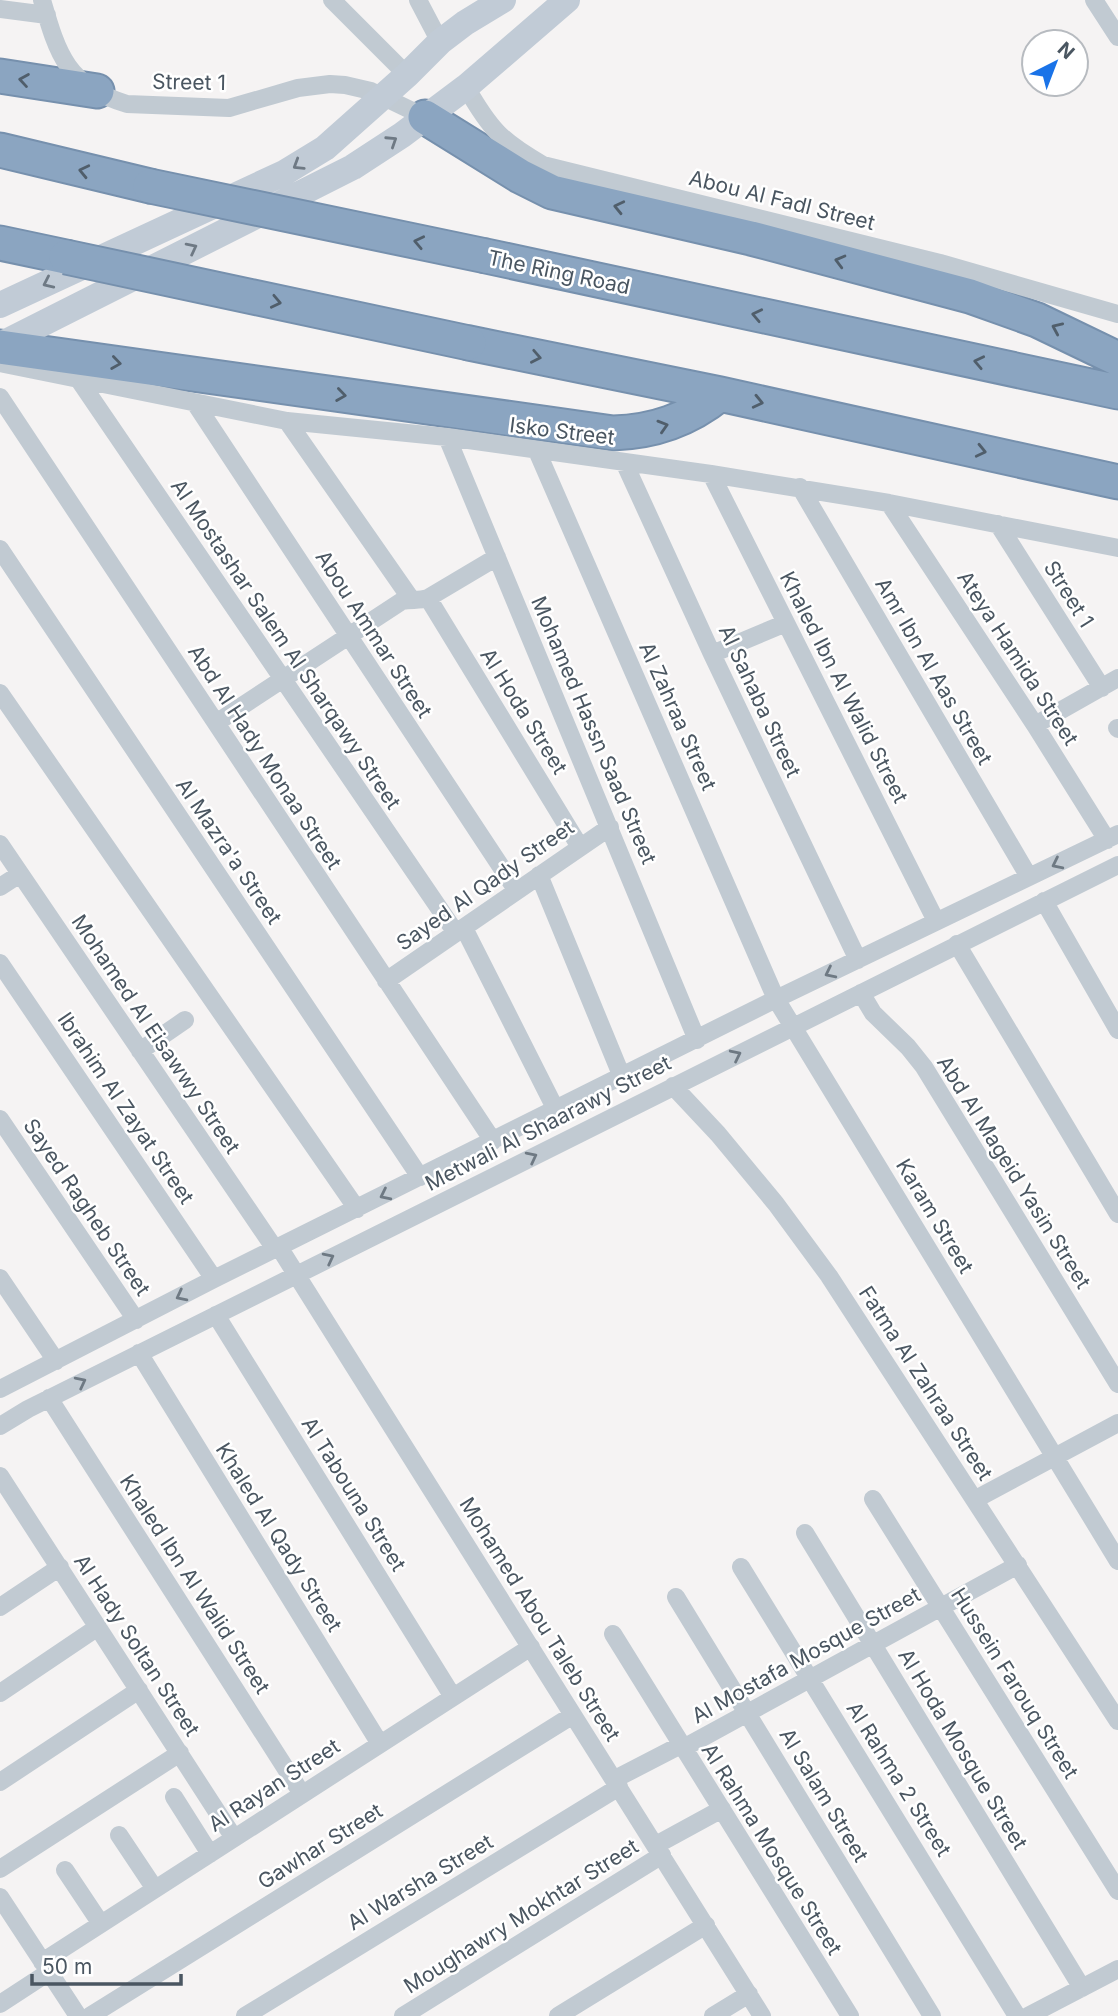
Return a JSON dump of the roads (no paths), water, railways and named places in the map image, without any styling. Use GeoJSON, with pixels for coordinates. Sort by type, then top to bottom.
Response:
{"type":"FeatureCollection","features":[{"type":"Feature","properties":{"kind":"highway"},"geometry":{"type":"LineString","coordinates":[[0,76],[97,91]]}},
{"type":"Feature","properties":{"kind":"highway"},"geometry":{"type":"LineString","coordinates":[[425,117],[520,176],[552,192],[751,238],[970,296],[1037,320],[1118,359]]}},
{"type":"Feature","properties":{"kind":"highway","name":"The Ring Road"},"geometry":{"type":"LineString","coordinates":[[0,150],[150,186],[1118,392]]}},
{"type":"Feature","properties":{"kind":"highway"},"geometry":{"type":"LineString","coordinates":[[0,243],[720,394],[1118,482]]}},
{"type":"Feature","properties":{"kind":"highway"},"geometry":{"type":"LineString","coordinates":[[0,346],[613,433],[665,426],[695,413],[720,394]]}},
{"type":"Feature","properties":{"kind":"main road"},"geometry":{"type":"LineString","coordinates":[[0,305],[284,173],[324,148],[407,75],[440,42],[503,0]]}},
{"type":"Feature","properties":{"kind":"main road"},"geometry":{"type":"LineString","coordinates":[[0,346],[353,167],[402,135],[466,87],[567,0]]}},
{"type":"Feature","properties":{"kind":"street"},"geometry":{"type":"LineString","coordinates":[[332,0],[407,75]]}},
{"type":"Feature","properties":{"kind":"street"},"geometry":{"type":"LineString","coordinates":[[418,0],[440,42]]}},
{"type":"Feature","properties":{"kind":"street"},"geometry":{"type":"LineString","coordinates":[[1094,0],[1118,37]]}},
{"type":"Feature","properties":{"kind":"street"},"geometry":{"type":"LineString","coordinates":[[0,9],[45,8]]}},
{"type":"Feature","properties":{"kind":"street","name":"Street 1"},"geometry":{"type":"LineString","coordinates":[[45,8],[61,57],[80,79],[97,91],[127,104],[229,108],[298,88],[330,84],[358,87],[425,117]]}},
{"type":"Feature","properties":{"kind":"street","name":"Abou Al Fadl Street"},"geometry":{"type":"LineString","coordinates":[[466,87],[486,121],[512,147],[543,164],[940,262],[1118,314]]}},
{"type":"Feature","properties":{"kind":"street","name":"Isko Street"},"geometry":{"type":"LineString","coordinates":[[0,363],[287,421],[447,437],[800,487],[1118,548]]}},
{"type":"Feature","properties":{"kind":"street","name":"Al Mostashar Salem Al Sharqawy Street"},"geometry":{"type":"LineString","coordinates":[[79,380],[282,680],[460,930],[556,1110]]}},
{"type":"Feature","properties":{"kind":"street","name":"Abd Al Hady Monaa Street"},"geometry":{"type":"LineString","coordinates":[[0,397],[493,1141]]}},
{"type":"Feature","properties":{"kind":"street","name":"Abou Ammar Street"},"geometry":{"type":"LineString","coordinates":[[195,402],[517,891]]}},
{"type":"Feature","properties":{"kind":"street","name":"Al Hoda Street"},"geometry":{"type":"LineString","coordinates":[[287,421],[420,598],[580,847]]}},
{"type":"Feature","properties":{"kind":"street","name":"Mohamed Hassn Saad Street"},"geometry":{"type":"LineString","coordinates":[[447,437],[697,1040]]}},
{"type":"Feature","properties":{"kind":"street","name":"Al Zahraa Street"},"geometry":{"type":"LineString","coordinates":[[537,451],[776,999]]}},
{"type":"Feature","properties":{"kind":"street","name":"Al Sahaba Street"},"geometry":{"type":"LineString","coordinates":[[624,462],[858,960]]}},
{"type":"Feature","properties":{"kind":"street","name":"Khaled Ibn Al Walid Street"},"geometry":{"type":"LineString","coordinates":[[711,474],[936,921]]}},
{"type":"Feature","properties":{"kind":"street","name":"Amr Ibn Al Aas Street"},"geometry":{"type":"LineString","coordinates":[[800,487],[1029,877]]}},
{"type":"Feature","properties":{"kind":"street","name":"Ateya Hamida Street"},"geometry":{"type":"LineString","coordinates":[[889,503],[1035,725],[1113,837]]}},
{"type":"Feature","properties":{"kind":"street","name":"Street 1"},"geometry":{"type":"LineString","coordinates":[[998,524],[1102,688]]}},
{"type":"Feature","properties":{"kind":"street","name":"Al Mazra'a Street"},"geometry":{"type":"LineString","coordinates":[[0,549],[420,1177]]}},
{"type":"Feature","properties":{"kind":"street"},"geometry":{"type":"LineString","coordinates":[[216,723],[402,601],[420,598],[497,558]]}},
{"type":"Feature","properties":{"kind":"street"},"geometry":{"type":"LineString","coordinates":[[712,654],[786,623]]}},
{"type":"Feature","properties":{"kind":"street"},"geometry":{"type":"LineString","coordinates":[[1035,725],[1118,678]]}},
{"type":"Feature","properties":{"kind":"street"},"geometry":{"type":"LineString","coordinates":[[0,693],[357,1209]]}},
{"type":"Feature","properties":{"kind":"street","name":"Sayed Al Qady Street"},"geometry":{"type":"LineString","coordinates":[[386,981],[610,827]]}},
{"type":"Feature","properties":{"kind":"street","name":"Metwali Al Shaarawy Street"},"geometry":{"type":"LineString","coordinates":[[0,1389],[214,1279],[776,999],[1113,837]]}},
{"type":"Feature","properties":{"kind":"street","name":"Mohamed Al Eisawwy Street"},"geometry":{"type":"LineString","coordinates":[[0,844],[277,1248]]}},
{"type":"Feature","properties":{"kind":"street","name":"Metwali Al Shaarawy Street"},"geometry":{"type":"LineString","coordinates":[[0,1426],[49,1398],[1118,865]]}},
{"type":"Feature","properties":{"kind":"street"},"geometry":{"type":"LineString","coordinates":[[0,887],[20,874]]}},
{"type":"Feature","properties":{"kind":"street"},"geometry":{"type":"LineString","coordinates":[[539,875],[622,1077]]}},
{"type":"Feature","properties":{"kind":"street"},"geometry":{"type":"LineString","coordinates":[[1044,901],[1118,1030]]}},
{"type":"Feature","properties":{"kind":"street"},"geometry":{"type":"LineString","coordinates":[[957,944],[1118,1214]]}},
{"type":"Feature","properties":{"kind":"street","name":"Ibrahim Al Zayat Street"},"geometry":{"type":"LineString","coordinates":[[0,963],[214,1279]]}},
{"type":"Feature","properties":{"kind":"street","name":"Abd Al Mageid Yasin Street"},"geometry":{"type":"LineString","coordinates":[[860,993],[873,1013],[908,1047],[924,1067],[1118,1384]]}},
{"type":"Feature","properties":{"kind":"street","name":"Karam Street"},"geometry":{"type":"LineString","coordinates":[[776,999],[1118,1561]]}},
{"type":"Feature","properties":{"kind":"street"},"geometry":{"type":"LineString","coordinates":[[140,1051],[185,1020]]}},
{"type":"Feature","properties":{"kind":"street","name":"Fatma Al Zahraa Street"},"geometry":{"type":"LineString","coordinates":[[673,1086],[718,1134],[776,1204],[829,1276],[1118,1721]]}},
{"type":"Feature","properties":{"kind":"street","name":"Sayed Ragheb Street"},"geometry":{"type":"LineString","coordinates":[[0,1119],[136,1320]]}},
{"type":"Feature","properties":{"kind":"street","name":"Mohamed Abou Taleb Street"},"geometry":{"type":"LineString","coordinates":[[277,1248],[762,2016]]}},
{"type":"Feature","properties":{"kind":"street"},"geometry":{"type":"LineString","coordinates":[[0,1278],[56,1360]]}},
{"type":"Feature","properties":{"kind":"street","name":"Al Tabouna Street"},"geometry":{"type":"LineString","coordinates":[[216,1315],[453,1697]]}},
{"type":"Feature","properties":{"kind":"street","name":"Khaled Al Qady Street"},"geometry":{"type":"LineString","coordinates":[[139,1353],[380,1744]]}},
{"type":"Feature","properties":{"kind":"street","name":"Khaled Ibn Al Walid Street"},"geometry":{"type":"LineString","coordinates":[[49,1398],[303,1794]]}},
{"type":"Feature","properties":{"kind":"street"},"geometry":{"type":"LineString","coordinates":[[976,1499],[1118,1423]]}},
{"type":"Feature","properties":{"kind":"street","name":"Al Hady Soltan Street"},"geometry":{"type":"LineString","coordinates":[[0,1476],[234,1838]]}},
{"type":"Feature","properties":{"kind":"street","name":"Hussein Farouq Street"},"geometry":{"type":"LineString","coordinates":[[873,1499],[1118,1891]]}},
{"type":"Feature","properties":{"kind":"street","name":"Al Hoda Mosque Street"},"geometry":{"type":"LineString","coordinates":[[805,1533],[1082,1988]]}},
{"type":"Feature","properties":{"kind":"street","name":"Al Mostafa Mosque Street"},"geometry":{"type":"LineString","coordinates":[[617,1783],[1018,1564]]}},
{"type":"Feature","properties":{"kind":"street"},"geometry":{"type":"LineString","coordinates":[[0,1607],[60,1567]]}},
{"type":"Feature","properties":{"kind":"street","name":"Al Rahma 2 Street"},"geometry":{"type":"LineString","coordinates":[[741,1567],[1017,2016]]}},
{"type":"Feature","properties":{"kind":"street","name":"Al Salam Street"},"geometry":{"type":"LineString","coordinates":[[676,1597],[932,2016]]}},
{"type":"Feature","properties":{"kind":"street"},"geometry":{"type":"LineString","coordinates":[[0,1693],[98,1627]]}},
{"type":"Feature","properties":{"kind":"street","name":"Al Rahma Mosque Street"},"geometry":{"type":"LineString","coordinates":[[613,1634],[849,2016]]}},
{"type":"Feature","properties":{"kind":"street","name":"Al Rayan Street"},"geometry":{"type":"LineString","coordinates":[[46,1967],[101,1924],[530,1647]]}},
{"type":"Feature","properties":{"kind":"street"},"geometry":{"type":"LineString","coordinates":[[0,1782],[139,1690]]}},
{"type":"Feature","properties":{"kind":"street","name":"Gawhar Street"},"geometry":{"type":"LineString","coordinates":[[90,2016],[573,1715]]}},
{"type":"Feature","properties":{"kind":"street"},"geometry":{"type":"LineString","coordinates":[[0,1868],[180,1753]]}},
{"type":"Feature","properties":{"kind":"street","name":"Al Warsha Street"},"geometry":{"type":"LineString","coordinates":[[245,2016],[617,1783]]}},
{"type":"Feature","properties":{"kind":"street"},"geometry":{"type":"LineString","coordinates":[[174,1797],[210,1854]]}},
{"type":"Feature","properties":{"kind":"street","name":"Moughawry Mokhtar Street"},"geometry":{"type":"LineString","coordinates":[[403,2016],[722,1809]]}},
{"type":"Feature","properties":{"kind":"street"},"geometry":{"type":"LineString","coordinates":[[119,1835],[155,1889]]}},
{"type":"Feature","properties":{"kind":"street"},"geometry":{"type":"LineString","coordinates":[[65,1870],[101,1924]]}},
{"type":"Feature","properties":{"kind":"street"},"geometry":{"type":"LineString","coordinates":[[3,1909],[78,2016]]}},
{"type":"Feature","properties":{"kind":"street"},"geometry":{"type":"LineString","coordinates":[[558,2016],[706,1925]]}},
{"type":"Feature","properties":{"kind":"street"},"geometry":{"type":"LineString","coordinates":[[0,2004],[46,1967]]}},
{"type":"Feature","properties":{"kind":"street"},"geometry":{"type":"LineString","coordinates":[[1028,2016],[1118,1969]]}},
{"type":"Feature","properties":{"kind":"street"},"geometry":{"type":"LineString","coordinates":[[713,2016],[748,1994]]}}]}
